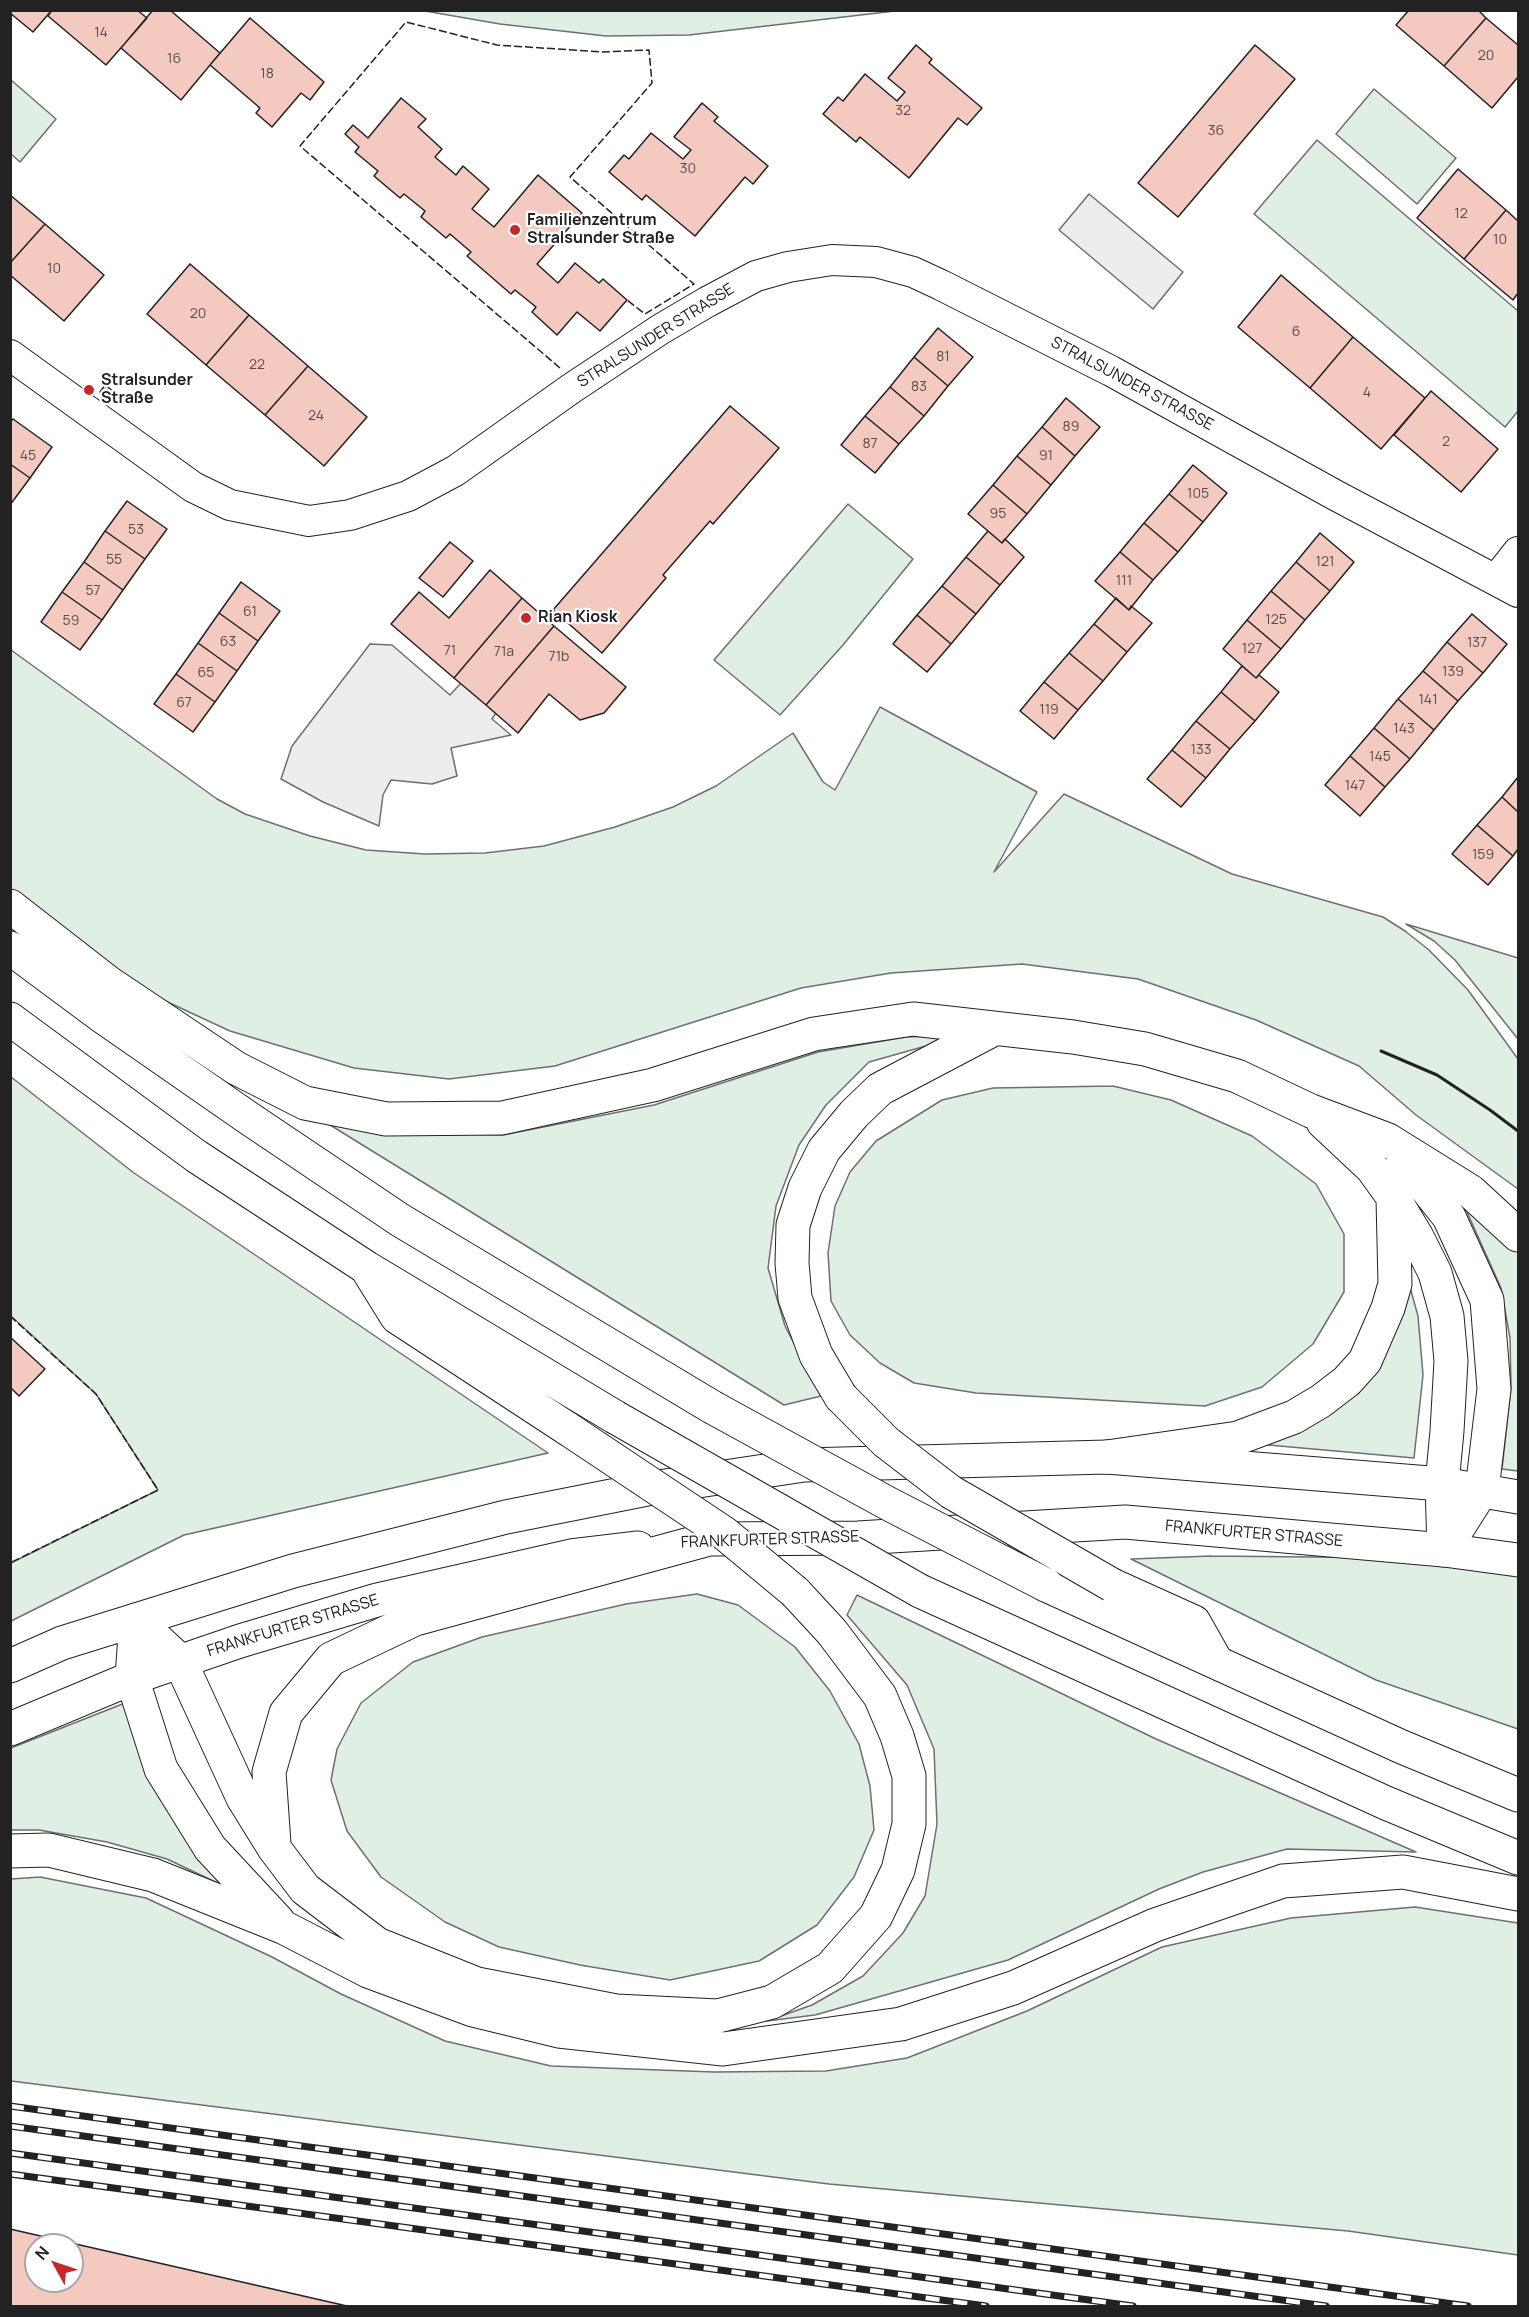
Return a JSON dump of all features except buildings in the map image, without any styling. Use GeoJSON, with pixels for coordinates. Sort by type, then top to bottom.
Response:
{"type":"FeatureCollection","features":[{"type":"Feature","properties":{"kind":"main road"},"geometry":{"type":"LineString","coordinates":[[10,906],[109,983],[236,1068],[305,1103],[386,1119],[502,1119],[653,1085],[814,1034],[913,1019],[1073,1037],[1145,1049],[1237,1076],[1311,1111],[1388,1140],[1470,1191],[1518,1235]]}},
{"type":"Feature","properties":{"kind":"main road"},"geometry":{"type":"LineString","coordinates":[[10,948],[103,1017],[400,1220],[712,1407],[889,1504],[1046,1585],[1402,1747],[1518,1795]]}},
{"type":"Feature","properties":{"kind":"main road"},"geometry":{"type":"LineString","coordinates":[[10,1019],[196,1156],[367,1268],[615,1417],[920,1591],[1386,1803],[1518,1858]]}},
{"type":"Feature","properties":{"kind":"main road"},"geometry":{"type":"LineString","coordinates":[[994,1029],[880,1089],[854,1114],[824,1150],[805,1188],[793,1225],[792,1263],[795,1298],[816,1355],[841,1397],[886,1442],[951,1492],[1112,1585],[1194,1622],[1216,1662]]}},
{"type":"Feature","properties":{"kind":"main road"},"geometry":{"type":"LineString","coordinates":[[1311,1111],[1372,1168],[1393,1197],[1435,1273],[1447,1316],[1451,1361],[1442,1484],[1444,1550]]}},
{"type":"Feature","properties":{"kind":"main road"},"geometry":{"type":"LineString","coordinates":[[1388,1140],[1449,1217],[1487,1300],[1494,1389],[1482,1490],[1444,1550]]}},
{"type":"Feature","properties":{"kind":"main road"},"geometry":{"type":"LineString","coordinates":[[10,1666],[62,1643],[293,1571],[506,1517],[652,1488],[804,1465],[1107,1456],[1238,1438],[1294,1417],[1321,1401],[1347,1381],[1365,1361],[1388,1308],[1395,1284],[1393,1197]]}},
{"type":"Feature","properties":{"kind":"main road"},"geometry":{"type":"LineString","coordinates":[[136,1620],[180,1661],[243,1798],[274,1848],[304,1889],[377,1944],[477,1984],[616,2011],[718,2016],[772,2002],[830,1968],[876,1916],[898,1870],[909,1824],[909,1776],[897,1736],[880,1696],[832,1632],[795,1592],[724,1533],[397,1317],[367,1268]]}},
{"type":"Feature","properties":{"kind":"main road"},"geometry":{"type":"LineString","coordinates":[[1107,1456],[1442,1484],[1518,1497]]}},
{"type":"Feature","properties":{"kind":"main road","name":"FRANKFURTER STRASSE"},"geometry":{"type":"LineString","coordinates":[[10,1729],[132,1678],[180,1661],[377,1600],[571,1556],[705,1539],[858,1538],[1125,1522],[1444,1550],[1518,1560]]}},
{"type":"Feature","properties":{"kind":"main road"},"geometry":{"type":"LineString","coordinates":[[274,1848],[269,1772],[286,1713],[331,1659],[415,1619],[705,1539]]}},
{"type":"Feature","properties":{"kind":"main road"},"geometry":{"type":"LineString","coordinates":[[136,1620],[132,1678],[161,1769],[210,1848],[285,1928]]}},
{"type":"Feature","properties":{"kind":"main road"},"geometry":{"type":"LineString","coordinates":[[10,1851],[49,1850],[153,1875],[285,1928],[369,1971],[473,2010],[559,2031],[723,2049],[901,2024],[1013,1988],[1155,1924],[1283,1881],[1403,1872],[1518,1894]]}},
{"type":"Feature","properties":{"kind":"street","name":"STRALSUNDER STRASSE"},"geometry":{"type":"LineString","coordinates":[[10,355],[193,487],[230,505],[309,521],[350,515],[408,496],[455,471],[572,388],[662,329],[756,276],[788,267],[832,261],[876,262],[913,272],[1111,371],[1507,586]]}},
{"type":"Feature","properties":{"kind":"street"},"geometry":{"type":"LineString","coordinates":[[1507,586],[1518,552]]}},
{"type":"Feature","properties":{"kind":"green space"},"geometry":{"type":"Polygon","coordinates":[[[425,11],[895,11],[689,35],[606,36],[500,24],[425,11]]]}},
{"type":"Feature","properties":{"kind":"green space"},"geometry":{"type":"Polygon","coordinates":[[[11,80],[56,119],[20,162],[11,154],[11,80]]]}},
{"type":"Feature","properties":{"kind":"green space"},"geometry":{"type":"Polygon","coordinates":[[[1374,89],[1456,158],[1417,204],[1336,134],[1374,89]]]}},
{"type":"Feature","properties":{"kind":"green space"},"geometry":{"type":"Polygon","coordinates":[[[1317,140],[1518,311],[1518,411],[1505,427],[1254,214],[1317,140]]]}},
{"type":"Feature","properties":{"kind":"green space"},"geometry":{"type":"Polygon","coordinates":[[[848,504],[913,559],[843,645],[780,715],[714,660],[848,504]]]}},
{"type":"Feature","properties":{"kind":"green space"},"geometry":{"type":"Polygon","coordinates":[[[11,650],[217,799],[245,814],[310,836],[366,850],[425,854],[485,853],[544,846],[615,827],[673,807],[716,786],[793,733],[823,782],[835,790],[880,707],[1037,792],[994,872],[1064,794],[1232,874],[1383,917],[1405,931],[1429,950],[1468,990],[1518,1059],[1518,1189],[1416,1115],[1359,1066],[1256,1020],[1138,979],[1022,964],[891,973],[801,988],[555,1066],[449,1079],[354,1068],[230,1031],[116,978],[11,900],[11,650]]]}},
{"type":"Feature","properties":{"kind":"green space"},"geometry":{"type":"Polygon","coordinates":[[[1406,924],[1518,958],[1518,1039],[1455,960],[1434,941],[1406,924]]]}},
{"type":"Feature","properties":{"kind":"green space"},"geometry":{"type":"Polygon","coordinates":[[[965,1035],[869,1062],[826,1105],[799,1145],[776,1206],[768,1268],[785,1326],[821,1396],[784,1405],[322,1120],[385,1132],[503,1135],[654,1105],[818,1052],[906,1037],[965,1035]]]}},
{"type":"Feature","properties":{"kind":"green space"},"geometry":{"type":"Polygon","coordinates":[[[11,1077],[134,1173],[548,1453],[184,1535],[11,1621],[11,1563],[158,1490],[96,1394],[11,1316],[11,1077]]]}},
{"type":"Feature","properties":{"kind":"green space"},"geometry":{"type":"Polygon","coordinates":[[[1113,1086],[1171,1100],[1252,1136],[1316,1184],[1344,1234],[1344,1292],[1313,1344],[1262,1387],[1205,1406],[976,1393],[914,1383],[880,1363],[850,1335],[831,1301],[828,1253],[835,1206],[850,1172],[876,1141],[942,1100],[993,1088],[1113,1086]]]}},
{"type":"Feature","properties":{"kind":"green space"},"geometry":{"type":"Polygon","coordinates":[[[1469,1207],[1518,1249],[1518,1471],[1502,1469],[1511,1388],[1510,1338],[1501,1288],[1467,1212],[1469,1207]]]}},
{"type":"Feature","properties":{"kind":"green space"},"geometry":{"type":"Polygon","coordinates":[[[1404,1266],[1418,1316],[1423,1375],[1414,1458],[1246,1443],[1314,1420],[1404,1266]]]}},
{"type":"Feature","properties":{"kind":"green space"},"geometry":{"type":"Polygon","coordinates":[[[1211,1556],[1416,1558],[1518,1573],[1518,1729],[1376,1680],[1131,1559],[1211,1556]]]}},
{"type":"Feature","properties":{"kind":"green space"},"geometry":{"type":"Polygon","coordinates":[[[697,1594],[738,1605],[795,1647],[830,1691],[859,1744],[870,1786],[874,1830],[854,1877],[817,1925],[759,1961],[670,1980],[580,1965],[499,1947],[445,1922],[381,1877],[347,1831],[331,1780],[337,1749],[361,1703],[413,1662],[482,1637],[626,1604],[697,1594]]]}},
{"type":"Feature","properties":{"kind":"green space"},"geometry":{"type":"Polygon","coordinates":[[[857,1595],[1156,1739],[1416,1852],[1287,1849],[1203,1872],[1159,1889],[1008,1960],[815,2015],[767,2021],[812,2005],[863,1976],[903,1933],[925,1896],[937,1824],[934,1749],[907,1685],[847,1615],[857,1595]]]}},
{"type":"Feature","properties":{"kind":"green space"},"geometry":{"type":"Polygon","coordinates":[[[125,1703],[232,1890],[167,1859],[107,1842],[39,1830],[11,1830],[11,1748],[125,1703]]]}},
{"type":"Feature","properties":{"kind":"green space"},"geometry":{"type":"Polygon","coordinates":[[[40,1877],[146,1898],[272,1957],[341,1994],[445,2041],[551,2066],[714,2072],[826,2071],[907,2058],[1027,2011],[1162,1947],[1291,1918],[1415,1907],[1518,1923],[1518,2255],[1348,2231],[829,2184],[11,2081],[11,1879],[40,1877]]]}},
{"type":"Feature","properties":{"kind":"shaded area"},"geometry":{"type":"Polygon","coordinates":[[[1089,194],[1183,272],[1153,309],[1059,230],[1089,194]]]}},
{"type":"Feature","properties":{"kind":"shaded area"},"geometry":{"type":"Polygon","coordinates":[[[370,644],[392,645],[450,695],[461,683],[496,713],[492,719],[511,735],[451,748],[457,776],[432,784],[391,780],[383,795],[379,826],[323,802],[281,779],[292,746],[370,644]]]}},
{"type":"Feature","properties":{"kind":"railway"},"geometry":{"type":"LineString","coordinates":[[10,2106],[1468,2306]]}},
{"type":"Feature","properties":{"kind":"railway"},"geometry":{"type":"LineString","coordinates":[[10,2126],[1326,2306]]}},
{"type":"Feature","properties":{"kind":"railway"},"geometry":{"type":"LineString","coordinates":[[10,2153],[1133,2306]]}},
{"type":"Feature","properties":{"kind":"railway"},"geometry":{"type":"LineString","coordinates":[[10,2174],[986,2306]]}},
{"type":"Feature","properties":{"kind":"fence"},"geometry":{"type":"LineString","coordinates":[[560,368],[300,146],[406,22],[497,45],[602,52],[649,50],[652,83],[570,177],[694,284],[645,314],[627,300]]}},
{"type":"Feature","properties":{"kind":"fence"},"geometry":{"type":"LineString","coordinates":[[10,1316],[96,1394],[158,1490],[10,1563]]}},
{"type":"Feature","properties":{"kind":"wall"},"geometry":{"type":"LineString","coordinates":[[1381,1051],[1437,1075],[1518,1131]]}},
{"type":"Feature","properties":{"kind":"place","name":"Familienzentrum Stralsunder Straße"},"geometry":{"type":"Point","coordinates":[515,230]}},
{"type":"Feature","properties":{"kind":"place","name":"Stralsunder Straße"},"geometry":{"type":"Point","coordinates":[89,390]}},
{"type":"Feature","properties":{"kind":"place","name":"Rian Kiosk"},"geometry":{"type":"Point","coordinates":[526,618]}}]}
